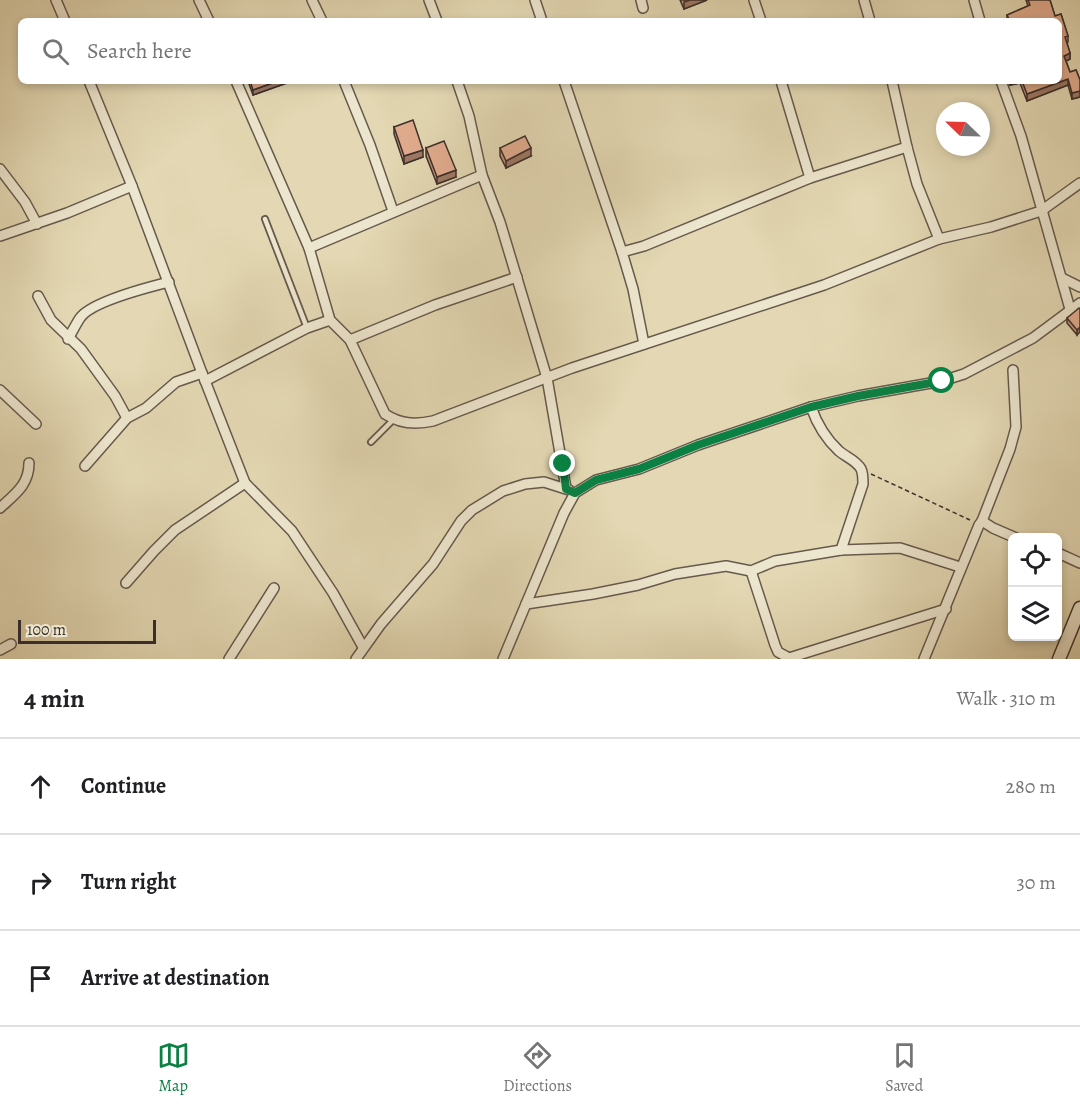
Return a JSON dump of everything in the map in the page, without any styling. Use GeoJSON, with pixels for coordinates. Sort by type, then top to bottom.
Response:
{"type":"FeatureCollection","features":[{"type":"Feature","properties":{"kind":"street"},"geometry":{"type":"LineString","coordinates":[[56,0],[64,18]]}},
{"type":"Feature","properties":{"kind":"street"},"geometry":{"type":"LineString","coordinates":[[199,0],[208,18]]}},
{"type":"Feature","properties":{"kind":"street"},"geometry":{"type":"LineString","coordinates":[[312,0],[321,18]]}},
{"type":"Feature","properties":{"kind":"street"},"geometry":{"type":"LineString","coordinates":[[429,0],[436,18]]}},
{"type":"Feature","properties":{"kind":"street"},"geometry":{"type":"LineString","coordinates":[[535,0],[541,18]]}},
{"type":"Feature","properties":{"kind":"street"},"geometry":{"type":"LineString","coordinates":[[754,0],[760,18]]}},
{"type":"Feature","properties":{"kind":"street"},"geometry":{"type":"LineString","coordinates":[[864,0],[869,18]]}},
{"type":"Feature","properties":{"kind":"street"},"geometry":{"type":"LineString","coordinates":[[974,0],[979,18]]}},
{"type":"Feature","properties":{"kind":"street"},"geometry":{"type":"LineString","coordinates":[[90,84],[132,186],[245,483],[292,531],[333,593],[363,647]]}},
{"type":"Feature","properties":{"kind":"street"},"geometry":{"type":"LineString","coordinates":[[237,84],[309,248],[330,320],[350,340],[385,414],[394,420],[419,424],[433,421],[572,368],[824,285],[939,239],[991,227],[1041,211],[1080,183]]}},
{"type":"Feature","properties":{"kind":"street"},"geometry":{"type":"LineString","coordinates":[[345,84],[370,145],[393,212]]}},
{"type":"Feature","properties":{"kind":"street"},"geometry":{"type":"LineString","coordinates":[[458,84],[469,116],[482,175],[500,222],[547,378],[566,489]]}},
{"type":"Feature","properties":{"kind":"street"},"geometry":{"type":"LineString","coordinates":[[565,84],[622,252],[633,290],[644,344]]}},
{"type":"Feature","properties":{"kind":"street"},"geometry":{"type":"LineString","coordinates":[[782,84],[810,178]]}},
{"type":"Feature","properties":{"kind":"street"},"geometry":{"type":"LineString","coordinates":[[893,84],[917,184],[939,239]]}},
{"type":"Feature","properties":{"kind":"street"},"geometry":{"type":"LineString","coordinates":[[1002,84],[1021,136],[1070,309]]}},
{"type":"Feature","properties":{"kind":"street"},"geometry":{"type":"LineString","coordinates":[[622,252],[644,246],[810,178],[907,147]]}},
{"type":"Feature","properties":{"kind":"street"},"geometry":{"type":"LineString","coordinates":[[0,169],[25,202],[37,224]]}},
{"type":"Feature","properties":{"kind":"street"},"geometry":{"type":"LineString","coordinates":[[309,248],[482,175]]}},
{"type":"Feature","properties":{"kind":"street"},"geometry":{"type":"LineString","coordinates":[[0,236],[67,213],[132,186]]}},
{"type":"Feature","properties":{"kind":"street"},"geometry":{"type":"LineString","coordinates":[[350,340],[435,305],[517,277]]}},
{"type":"Feature","properties":{"kind":"street"},"geometry":{"type":"LineString","coordinates":[[1062,278],[1080,287]]}},
{"type":"Feature","properties":{"kind":"street"},"geometry":{"type":"LineString","coordinates":[[69,339],[80,318],[92,309],[143,288],[169,282]]}},
{"type":"Feature","properties":{"kind":"street"},"geometry":{"type":"LineString","coordinates":[[38,296],[51,320],[81,349],[115,396],[127,418]]}},
{"type":"Feature","properties":{"kind":"street"},"geometry":{"type":"LineString","coordinates":[[503,659],[559,522],[575,493],[596,480],[639,469],[698,445],[811,407],[942,381],[964,374],[1033,338],[1080,303]]}},
{"type":"Feature","properties":{"kind":"street"},"geometry":{"type":"LineString","coordinates":[[85,466],[127,418],[146,408],[177,382],[203,377],[307,328],[330,320]]}},
{"type":"Feature","properties":{"kind":"street"},"geometry":{"type":"LineString","coordinates":[[924,659],[1010,449],[1016,427],[1013,370]]}},
{"type":"Feature","properties":{"kind":"street"},"geometry":{"type":"LineString","coordinates":[[0,390],[36,424]]}},
{"type":"Feature","properties":{"kind":"street"},"geometry":{"type":"LineString","coordinates":[[811,407],[818,425],[830,440],[861,469],[863,484],[841,550]]}},
{"type":"Feature","properties":{"kind":"street"},"geometry":{"type":"LineString","coordinates":[[0,508],[24,486],[29,474],[29,463]]}},
{"type":"Feature","properties":{"kind":"street"},"geometry":{"type":"LineString","coordinates":[[356,659],[363,647],[433,564],[461,521],[472,510],[503,491],[525,484],[544,482],[575,493]]}},
{"type":"Feature","properties":{"kind":"street"},"geometry":{"type":"LineString","coordinates":[[126,583],[175,530],[245,483]]}},
{"type":"Feature","properties":{"kind":"street"},"geometry":{"type":"LineString","coordinates":[[980,523],[1008,534]]}},
{"type":"Feature","properties":{"kind":"street"},"geometry":{"type":"LineString","coordinates":[[526,604],[638,585],[675,573],[726,566],[751,571],[775,561],[841,550],[894,547],[960,567]]}},
{"type":"Feature","properties":{"kind":"street"},"geometry":{"type":"LineString","coordinates":[[1062,555],[1080,563]]}},
{"type":"Feature","properties":{"kind":"street"},"geometry":{"type":"LineString","coordinates":[[751,571],[778,652],[789,658],[946,609]]}},
{"type":"Feature","properties":{"kind":"street"},"geometry":{"type":"LineString","coordinates":[[229,659],[274,588]]}},
{"type":"Feature","properties":{"kind":"street"},"geometry":{"type":"LineString","coordinates":[[1059,659],[1080,608]]}},
{"type":"Feature","properties":{"kind":"street"},"geometry":{"type":"LineString","coordinates":[[0,650],[11,644]]}},
{"type":"Feature","properties":{"kind":"lane"},"geometry":{"type":"LineString","coordinates":[[265,219],[307,328]]}},
{"type":"Feature","properties":{"kind":"lane"},"geometry":{"type":"LineString","coordinates":[[371,442],[394,420]]}},
{"type":"Feature","properties":{"kind":"path"},"geometry":{"type":"LineString","coordinates":[[861,469],[980,523]]}},
{"type":"Feature","properties":{"kind":"building"},"geometry":{"type":"Polygon","coordinates":[[[1028,0],[1050,0],[1055,16],[1061,14],[1068,36],[1065,37],[1070,53],[1064,56],[1070,72],[1076,70],[1080,80],[1080,91],[1072,93],[1068,79],[1062,81],[1062,18],[1008,18],[1007,15],[1030,5],[1028,0]]]}},
{"type":"Feature","properties":{"kind":"building"},"geometry":{"type":"Polygon","coordinates":[[[251,84],[270,84],[253,90],[251,84]]]}},
{"type":"Feature","properties":{"kind":"building"},"geometry":{"type":"Polygon","coordinates":[[[1023,84],[1054,84],[1027,94],[1023,84]]]}},
{"type":"Feature","properties":{"kind":"building"},"geometry":{"type":"Polygon","coordinates":[[[413,120],[423,150],[404,156],[394,127],[413,120]]]}},
{"type":"Feature","properties":{"kind":"building"},"geometry":{"type":"Polygon","coordinates":[[[525,136],[531,148],[506,161],[500,148],[525,136]]]}},
{"type":"Feature","properties":{"kind":"building"},"geometry":{"type":"Polygon","coordinates":[[[444,141],[456,170],[437,177],[426,148],[444,141]]]}},
{"type":"Feature","properties":{"kind":"building"},"geometry":{"type":"Polygon","coordinates":[[[1079,308],[1080,327],[1077,330],[1067,318],[1079,308]]]}},
{"type":"Feature","properties":{"kind":"route"},"geometry":{"type":"LineString","coordinates":[[563,464],[566,489],[575,493],[596,480],[620,476],[698,445],[811,407],[942,381]]}}]}
